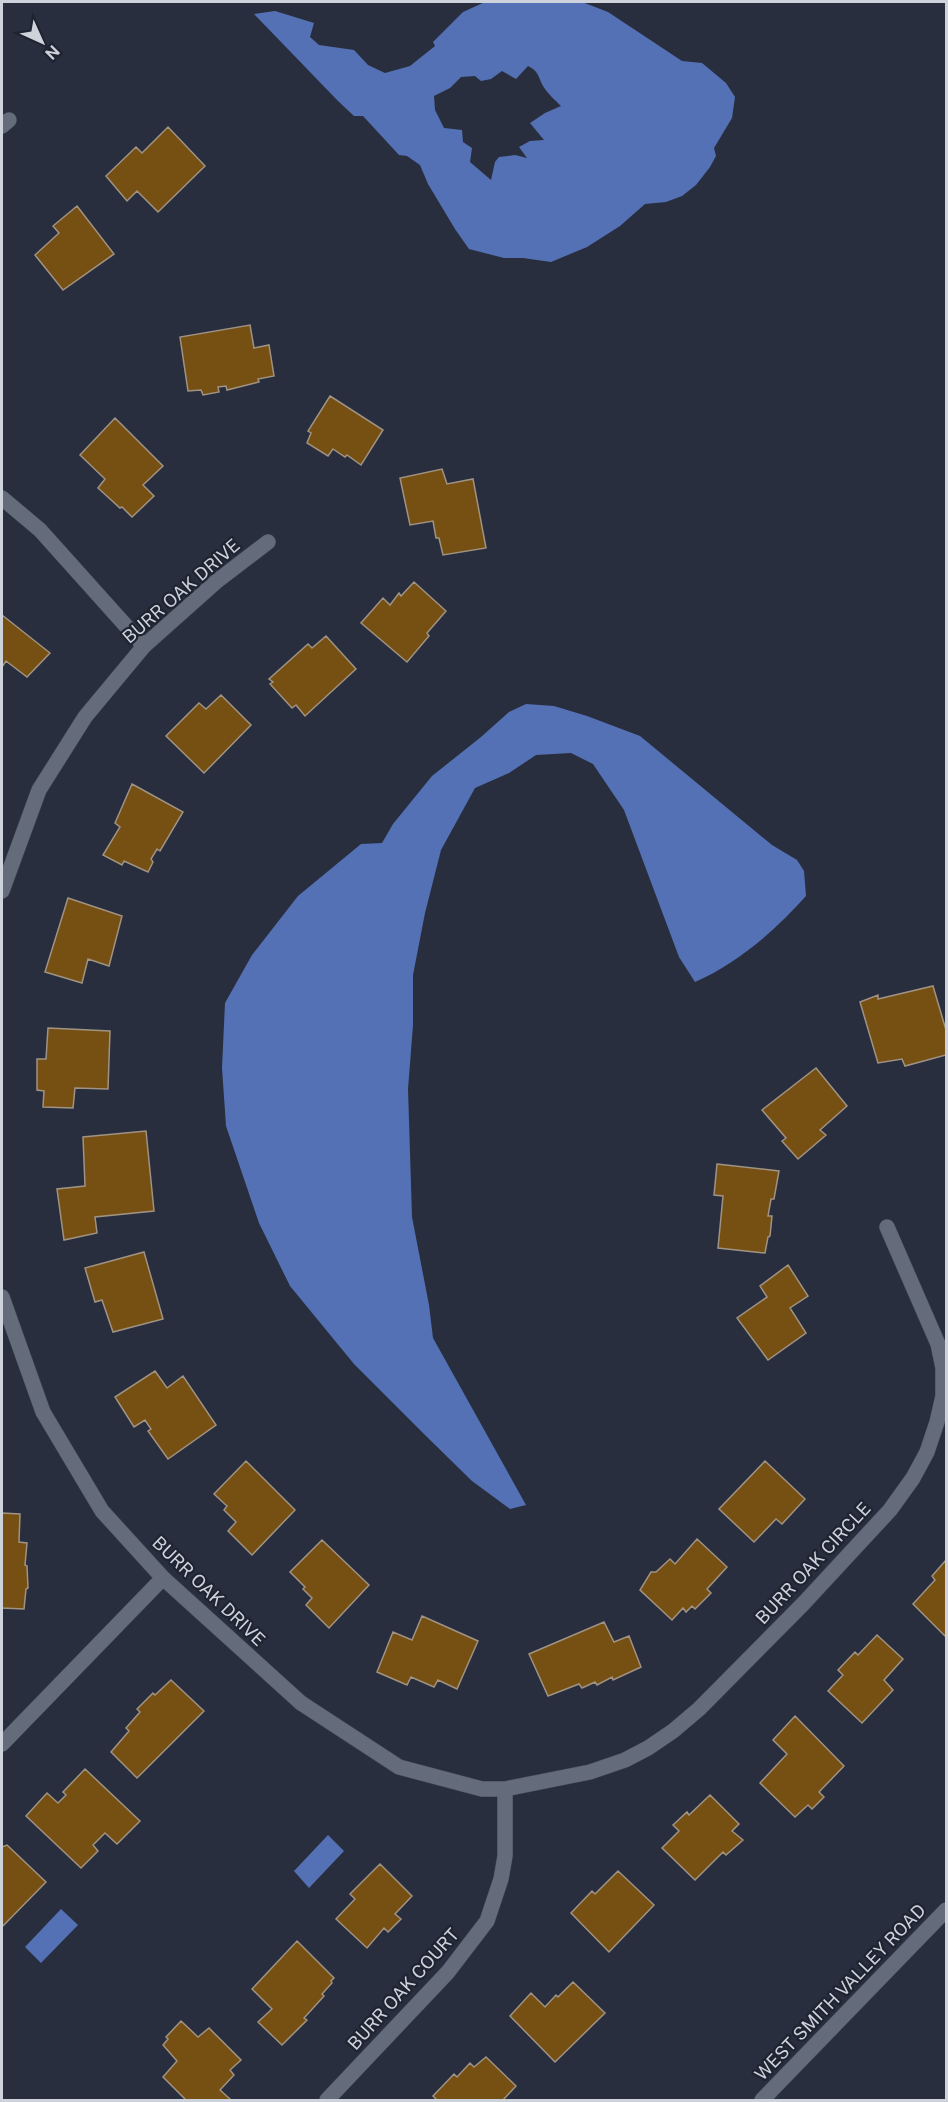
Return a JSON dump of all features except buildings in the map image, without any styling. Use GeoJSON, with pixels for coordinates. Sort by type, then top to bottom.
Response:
{"type":"FeatureCollection","features":[{"type":"Feature","properties":{"kind":"street"},"geometry":{"type":"LineString","coordinates":[[2,498],[40,530],[144,646]]}},
{"type":"Feature","properties":{"kind":"street","name":"BURR OAK DRIVE"},"geometry":{"type":"LineString","coordinates":[[2,891],[39,790],[85,717],[144,646],[217,581],[268,542]]}},
{"type":"Feature","properties":{"kind":"street","name":"BURR OAK CIRCLE"},"geometry":{"type":"LineString","coordinates":[[505,1789],[590,1773],[648,1748],[673,1731],[699,1709],[803,1604],[890,1510],[913,1478],[927,1452],[938,1422],[943,1396],[943,1368],[938,1344],[887,1227]]}},
{"type":"Feature","properties":{"kind":"street","name":"BURR OAK DRIVE"},"geometry":{"type":"LineString","coordinates":[[2,1297],[43,1412],[102,1511],[163,1578],[301,1703],[399,1767],[482,1789],[505,1789]]}},
{"type":"Feature","properties":{"kind":"street"},"geometry":{"type":"LineString","coordinates":[[2,1744],[163,1578]]}},
{"type":"Feature","properties":{"kind":"street","name":"BURR OAK COURT"},"geometry":{"type":"LineString","coordinates":[[327,2100],[448,1972],[486,1921],[501,1880],[505,1856],[505,1789]]}},
{"type":"Feature","properties":{"kind":"street","name":"WEST SMITH VALLEY ROAD"},"geometry":{"type":"LineString","coordinates":[[762,2100],[946,1910]]}},
{"type":"Feature","properties":{"kind":"water"},"geometry":{"type":"Polygon","coordinates":[[[485,2],[582,2],[608,12],[682,61],[702,63],[726,83],[735,97],[732,118],[714,148],[716,156],[710,167],[696,185],[682,196],[666,202],[645,204],[620,226],[587,247],[551,262],[504,258],[469,249],[428,184],[420,165],[407,156],[399,155],[363,116],[354,116],[254,14],[275,11],[314,23],[310,37],[319,45],[354,50],[368,65],[385,73],[410,66],[435,46],[433,42],[463,12],[485,2]],[[528,66],[516,79],[502,71],[491,79],[481,81],[475,76],[461,77],[450,88],[434,96],[435,110],[444,128],[462,130],[463,142],[472,148],[470,162],[491,180],[495,162],[499,157],[515,155],[527,158],[519,147],[530,141],[544,140],[530,123],[561,106],[543,86],[532,68],[528,66]]]}},
{"type":"Feature","properties":{"kind":"water"},"geometry":{"type":"Polygon","coordinates":[[[526,704],[554,706],[640,736],[772,845],[797,860],[804,871],[806,896],[782,921],[741,956],[695,982],[679,957],[624,810],[593,764],[571,753],[536,755],[509,773],[475,788],[441,850],[425,913],[413,975],[413,1025],[408,1089],[412,1217],[433,1338],[526,1505],[510,1509],[472,1481],[354,1364],[290,1286],[259,1223],[226,1126],[222,1068],[225,1003],[252,955],[298,896],[361,844],[382,843],[393,824],[432,776],[509,712],[526,704]]]}},
{"type":"Feature","properties":{"kind":"water"},"geometry":{"type":"Polygon","coordinates":[[[328,1835],[344,1851],[309,1888],[294,1871],[328,1835]]]}},
{"type":"Feature","properties":{"kind":"water"},"geometry":{"type":"Polygon","coordinates":[[[61,1909],[78,1925],[41,1963],[25,1947],[61,1909]]]}}]}
